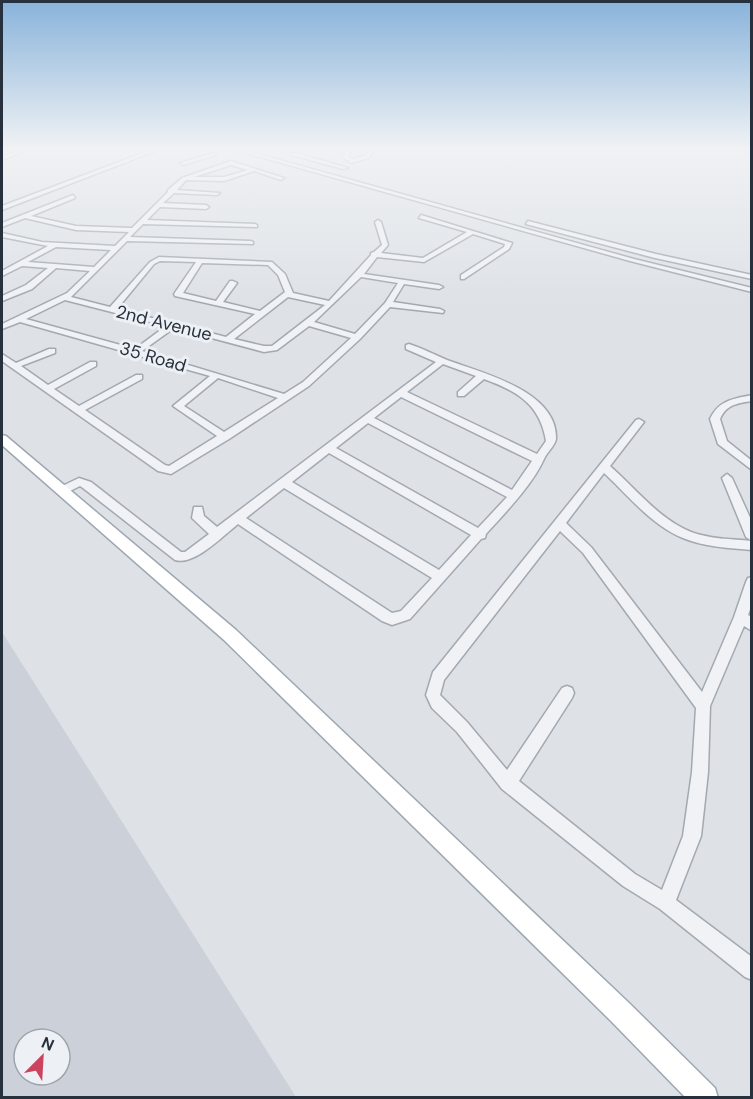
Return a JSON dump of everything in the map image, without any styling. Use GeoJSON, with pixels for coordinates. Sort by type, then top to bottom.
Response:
{"type":"FeatureCollection","features":[{"type":"Feature","properties":{"kind":"main road"},"geometry":{"type":"LineString","coordinates":[[2,439],[230,635],[620,1012],[705,1098]]}},
{"type":"Feature","properties":{"kind":"street"},"geometry":{"type":"LineString","coordinates":[[2,208],[25,199]]}},
{"type":"Feature","properties":{"kind":"street"},"geometry":{"type":"LineString","coordinates":[[2,225],[67,199]]}},
{"type":"Feature","properties":{"kind":"street"},"geometry":{"type":"LineString","coordinates":[[2,327],[65,298],[127,239],[163,199]]}},
{"type":"Feature","properties":{"kind":"street"},"geometry":{"type":"LineString","coordinates":[[414,199],[621,257],[752,290]]}},
{"type":"Feature","properties":{"kind":"street"},"geometry":{"type":"LineString","coordinates":[[440,199],[655,256],[752,277]]}},
{"type":"Feature","properties":{"kind":"street"},"geometry":{"type":"LineString","coordinates":[[158,205],[206,207]]}},
{"type":"Feature","properties":{"kind":"street"},"geometry":{"type":"LineString","coordinates":[[24,216],[76,228],[134,230]]}},
{"type":"Feature","properties":{"kind":"street"},"geometry":{"type":"LineString","coordinates":[[421,217],[510,245],[464,276]]}},
{"type":"Feature","properties":{"kind":"street"},"geometry":{"type":"LineString","coordinates":[[142,222],[255,226]]}},
{"type":"Feature","properties":{"kind":"street"},"geometry":{"type":"LineString","coordinates":[[308,323],[359,275],[373,254],[385,243],[378,222]]}},
{"type":"Feature","properties":{"kind":"street"},"geometry":{"type":"LineString","coordinates":[[373,254],[414,260],[429,259],[472,232]]}},
{"type":"Feature","properties":{"kind":"street"},"geometry":{"type":"LineString","coordinates":[[2,235],[53,246],[117,248]]}},
{"type":"Feature","properties":{"kind":"street"},"geometry":{"type":"LineString","coordinates":[[127,239],[176,250],[200,261],[270,263],[281,274],[290,294]]}},
{"type":"Feature","properties":{"kind":"street"},"geometry":{"type":"LineString","coordinates":[[112,310],[155,260],[176,250],[251,243]]}},
{"type":"Feature","properties":{"kind":"street"},"geometry":{"type":"LineString","coordinates":[[2,274],[24,264],[53,246]]}},
{"type":"Feature","properties":{"kind":"street"},"geometry":{"type":"LineString","coordinates":[[200,261],[178,294],[263,314]]}},
{"type":"Feature","properties":{"kind":"street"},"geometry":{"type":"LineString","coordinates":[[2,263],[15,268]]}},
{"type":"Feature","properties":{"kind":"street"},"geometry":{"type":"LineString","coordinates":[[24,264],[97,269]]}},
{"type":"Feature","properties":{"kind":"street"},"geometry":{"type":"LineString","coordinates":[[2,299],[29,287],[55,266]]}},
{"type":"Feature","properties":{"kind":"street"},"geometry":{"type":"LineString","coordinates":[[359,275],[439,287]]}},
{"type":"Feature","properties":{"kind":"street"},"geometry":{"type":"LineString","coordinates":[[2,357],[166,470],[175,468],[306,384],[357,337],[388,304],[402,282]]}},
{"type":"Feature","properties":{"kind":"street"},"geometry":{"type":"LineString","coordinates":[[218,304],[233,284]]}},
{"type":"Feature","properties":{"kind":"street"},"geometry":{"type":"LineString","coordinates":[[290,294],[330,304]]}},
{"type":"Feature","properties":{"kind":"street"},"geometry":{"type":"LineString","coordinates":[[228,339],[290,294]]}},
{"type":"Feature","properties":{"kind":"street","name":"2nd Avenue"},"geometry":{"type":"LineString","coordinates":[[65,298],[264,349],[274,348],[308,323]]}},
{"type":"Feature","properties":{"kind":"street"},"geometry":{"type":"LineString","coordinates":[[388,304],[440,311]]}},
{"type":"Feature","properties":{"kind":"street","name":"35 Road"},"geometry":{"type":"LineString","coordinates":[[19,319],[217,375],[285,397]]}},
{"type":"Feature","properties":{"kind":"street"},"geometry":{"type":"LineString","coordinates":[[308,323],[357,337]]}},
{"type":"Feature","properties":{"kind":"street"},"geometry":{"type":"LineString","coordinates":[[136,352],[173,325]]}},
{"type":"Feature","properties":{"kind":"street"},"geometry":{"type":"LineString","coordinates":[[238,518],[392,619],[405,615],[439,576],[481,535],[514,496],[551,441],[551,432],[544,412],[528,397],[409,347]]}},
{"type":"Feature","properties":{"kind":"street"},"geometry":{"type":"LineString","coordinates":[[15,366],[52,351]]}},
{"type":"Feature","properties":{"kind":"street"},"geometry":{"type":"LineString","coordinates":[[62,491],[79,482],[87,485],[179,557],[188,556],[442,361]]}},
{"type":"Feature","properties":{"kind":"street"},"geometry":{"type":"LineString","coordinates":[[48,389],[93,364]]}},
{"type":"Feature","properties":{"kind":"street"},"geometry":{"type":"LineString","coordinates":[[217,375],[178,406],[225,437]]}},
{"type":"Feature","properties":{"kind":"street"},"geometry":{"type":"LineString","coordinates":[[461,394],[482,376]]}},
{"type":"Feature","properties":{"kind":"street"},"geometry":{"type":"LineString","coordinates":[[78,410],[139,377]]}},
{"type":"Feature","properties":{"kind":"street"},"geometry":{"type":"LineString","coordinates":[[401,393],[540,460]]}},
{"type":"Feature","properties":{"kind":"street"},"geometry":{"type":"LineString","coordinates":[[752,398],[730,402],[719,410],[716,418],[722,442],[752,467]]}},
{"type":"Feature","properties":{"kind":"street"},"geometry":{"type":"LineString","coordinates":[[368,419],[514,496]]}},
{"type":"Feature","properties":{"kind":"street"},"geometry":{"type":"LineString","coordinates":[[639,422],[438,677],[433,695],[437,703],[462,727],[508,783],[630,880],[666,903],[752,970]]}},
{"type":"Feature","properties":{"kind":"street"},"geometry":{"type":"LineString","coordinates":[[330,449],[481,535]]}},
{"type":"Feature","properties":{"kind":"street"},"geometry":{"type":"LineString","coordinates":[[604,467],[670,525],[684,534],[698,539],[752,546]]}},
{"type":"Feature","properties":{"kind":"street"},"geometry":{"type":"LineString","coordinates":[[727,478],[752,537]]}},
{"type":"Feature","properties":{"kind":"street"},"geometry":{"type":"LineString","coordinates":[[285,483],[439,576]]}},
{"type":"Feature","properties":{"kind":"street"},"geometry":{"type":"LineString","coordinates":[[198,510],[198,518],[217,534]]}},
{"type":"Feature","properties":{"kind":"street"},"geometry":{"type":"LineString","coordinates":[[559,523],[587,550],[703,706]]}},
{"type":"Feature","properties":{"kind":"street"},"geometry":{"type":"LineString","coordinates":[[666,903],[692,836],[700,772],[703,706],[746,621],[752,582]]}},
{"type":"Feature","properties":{"kind":"street"},"geometry":{"type":"LineString","coordinates":[[508,783],[567,693]]}},
{"type":"Feature","properties":{"kind":"shaded area"},"geometry":{"type":"Polygon","coordinates":[[[2,632],[296,1097],[2,1097],[2,632]]]}}]}
